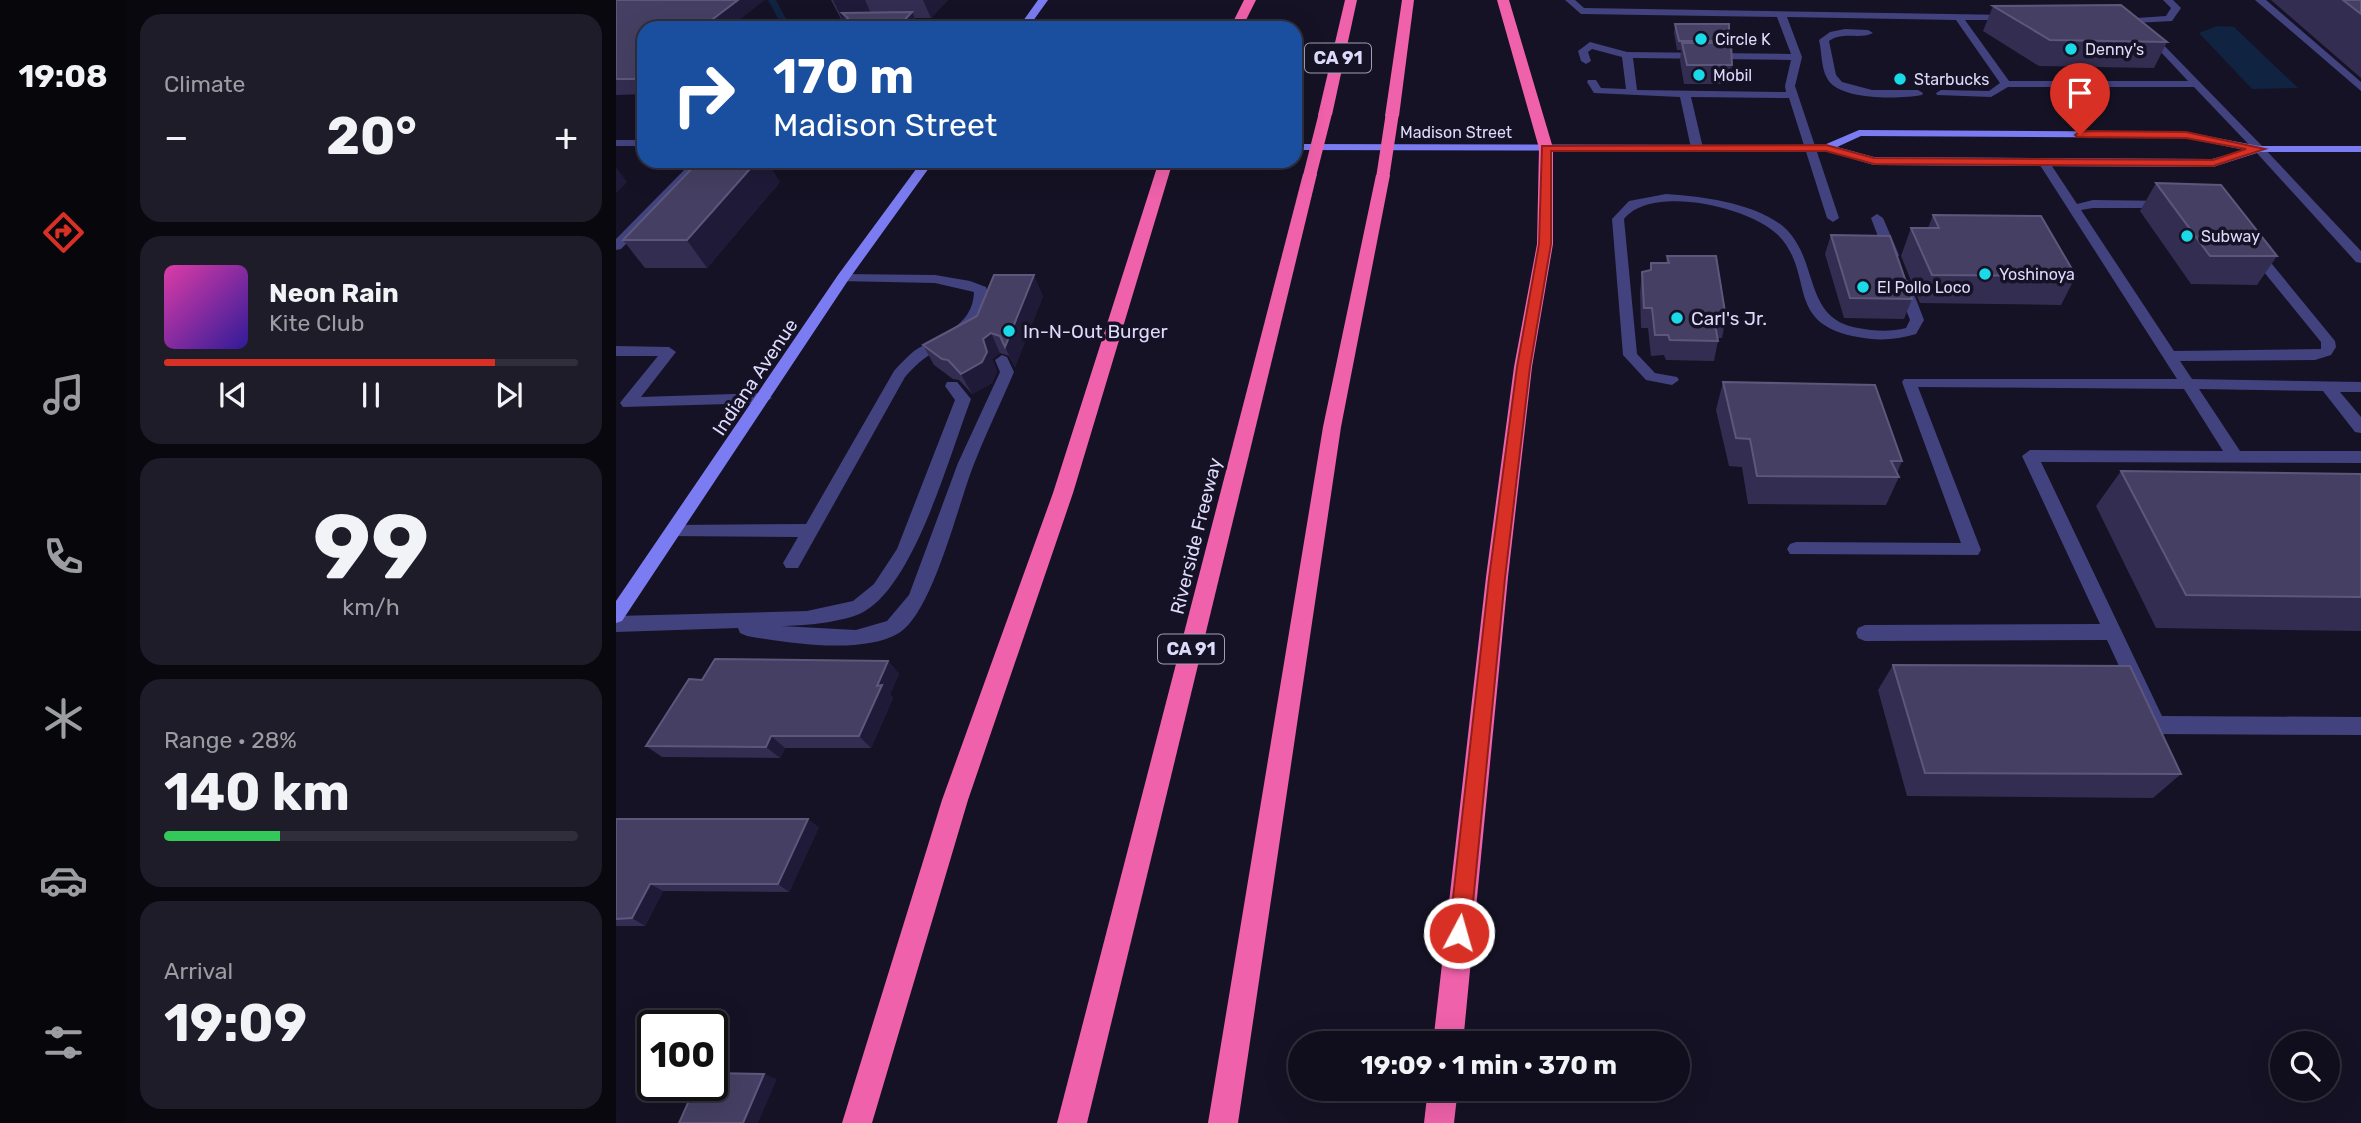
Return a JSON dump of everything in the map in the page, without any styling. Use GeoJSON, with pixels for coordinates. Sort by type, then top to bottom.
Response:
{"type":"FeatureCollection","features":[{"type":"Feature","properties":{"kind":"highway"},"geometry":{"type":"LineString","coordinates":[[1240,21],[1250,0]]}},
{"type":"Feature","properties":{"kind":"highway","name":"Riverside Freeway"},"geometry":{"type":"LineString","coordinates":[[1072,1123],[1325,115],[1351,0]]}},
{"type":"Feature","properties":{"kind":"highway","name":"CA 91"},"geometry":{"type":"LineString","coordinates":[[1223,1123],[1332,426],[1383,175],[1408,0]]}},
{"type":"Feature","properties":{"kind":"highway"},"geometry":{"type":"LineString","coordinates":[[1449,1031],[1498,564],[1523,367],[1545,244],[1546,148],[1503,0]]}},
{"type":"Feature","properties":{"kind":"highway"},"geometry":{"type":"LineString","coordinates":[[857,1123],[956,800],[1063,493],[1164,168]]}},
{"type":"Feature","properties":{"kind":"highway"},"geometry":{"type":"LineString","coordinates":[[1439,1123],[1442,1101]]}},
{"type":"Feature","properties":{"kind":"main road"},"geometry":{"type":"LineString","coordinates":[[1028,21],[1043,0]]}},
{"type":"Feature","properties":{"kind":"main road","name":"Madison Street"},"geometry":{"type":"LineString","coordinates":[[1826,148],[1859,134],[1884,134],[2186,135],[2259,149],[2361,149]]}},
{"type":"Feature","properties":{"kind":"main road","name":"Madison Street"},"geometry":{"type":"LineString","coordinates":[[1302,147],[1826,148],[1874,161],[2213,163],[2259,149]]}},
{"type":"Feature","properties":{"kind":"main road","name":"Indiana Avenue"},"geometry":{"type":"LineString","coordinates":[[616,616],[622,599],[674,531],[843,278],[923,168]]}},
{"type":"Feature","properties":{"kind":"street"},"geometry":{"type":"LineString","coordinates":[[1570,0],[1581,12],[2027,19]]}},
{"type":"Feature","properties":{"kind":"street"},"geometry":{"type":"LineString","coordinates":[[2168,0],[2176,8],[2169,19],[2132,21],[2197,84],[2361,259]]}},
{"type":"Feature","properties":{"kind":"street"},"geometry":{"type":"LineString","coordinates":[[2260,0],[2361,88]]}},
{"type":"Feature","properties":{"kind":"street"},"geometry":{"type":"LineString","coordinates":[[1781,15],[1797,57],[1790,86],[1833,218]]}},
{"type":"Feature","properties":{"kind":"street"},"geometry":{"type":"LineString","coordinates":[[1959,18],[2006,84]]}},
{"type":"Feature","properties":{"kind":"street"},"geometry":{"type":"LineString","coordinates":[[1868,33],[1839,32],[1824,40],[1830,57],[1832,78],[1836,83],[1858,92],[1918,93]]}},
{"type":"Feature","properties":{"kind":"street"},"geometry":{"type":"LineString","coordinates":[[1586,61],[1583,51],[1590,46],[1627,55],[1797,57]]}},
{"type":"Feature","properties":{"kind":"street"},"geometry":{"type":"LineString","coordinates":[[1627,55],[1632,93]]}},
{"type":"Feature","properties":{"kind":"street"},"geometry":{"type":"LineString","coordinates":[[1592,82],[1598,91],[1793,95]]}},
{"type":"Feature","properties":{"kind":"street"},"geometry":{"type":"LineString","coordinates":[[1941,93],[1991,94],[2006,84],[2197,84]]}},
{"type":"Feature","properties":{"kind":"street"},"geometry":{"type":"LineString","coordinates":[[1685,94],[1698,148]]}},
{"type":"Feature","properties":{"kind":"street"},"geometry":{"type":"LineString","coordinates":[[616,143],[637,143]]}},
{"type":"Feature","properties":{"kind":"street"},"geometry":{"type":"LineString","coordinates":[[2044,162],[2235,456]]}},
{"type":"Feature","properties":{"kind":"street"},"geometry":{"type":"LineString","coordinates":[[616,246],[693,168]]}},
{"type":"Feature","properties":{"kind":"street"},"geometry":{"type":"LineString","coordinates":[[1672,380],[1651,377],[1630,355],[1618,219],[1632,205],[1639,202],[1695,200],[1742,209],[1780,230],[1791,242],[1818,315],[1828,325],[1843,332],[1901,335],[1911,331],[1917,320],[1877,218]]}},
{"type":"Feature","properties":{"kind":"street"},"geometry":{"type":"LineString","coordinates":[[2074,208],[2093,204],[2180,204]]}},
{"type":"Feature","properties":{"kind":"street"},"geometry":{"type":"LineString","coordinates":[[2169,356],[2315,355],[2326,352],[2328,341],[2252,249]]}},
{"type":"Feature","properties":{"kind":"street"},"geometry":{"type":"LineString","coordinates":[[792,563],[899,374],[917,356],[958,332],[975,318],[982,299],[981,290],[974,285],[843,278]]}},
{"type":"Feature","properties":{"kind":"street"},"geometry":{"type":"LineString","coordinates":[[958,332],[974,343]]}},
{"type":"Feature","properties":{"kind":"street"},"geometry":{"type":"LineString","coordinates":[[616,351],[669,352],[616,417]]}},
{"type":"Feature","properties":{"kind":"street"},"geometry":{"type":"LineString","coordinates":[[917,356],[932,366]]}},
{"type":"Feature","properties":{"kind":"street"},"geometry":{"type":"LineString","coordinates":[[716,622],[788,635],[856,638],[892,626],[917,599],[966,463],[1007,372],[1002,360]]}},
{"type":"Feature","properties":{"kind":"street"},"geometry":{"type":"LineString","coordinates":[[1796,549],[1972,550],[1909,382],[2361,387]]}},
{"type":"Feature","properties":{"kind":"street"},"geometry":{"type":"LineString","coordinates":[[616,624],[807,618],[858,607],[880,589],[905,551],[963,399],[953,386]]}},
{"type":"Feature","properties":{"kind":"street"},"geometry":{"type":"LineString","coordinates":[[2329,387],[2361,428]]}},
{"type":"Feature","properties":{"kind":"street"},"geometry":{"type":"LineString","coordinates":[[628,402],[764,398]]}},
{"type":"Feature","properties":{"kind":"street"},"geometry":{"type":"LineString","coordinates":[[2361,457],[2030,456],[2156,725],[2361,726]]}},
{"type":"Feature","properties":{"kind":"street"},"geometry":{"type":"LineString","coordinates":[[674,531],[810,530]]}},
{"type":"Feature","properties":{"kind":"street"},"geometry":{"type":"LineString","coordinates":[[1865,633],[2113,632]]}},
{"type":"Feature","properties":{"kind":"water"},"geometry":{"type":"Polygon","coordinates":[[[2217,26],[2234,27],[2298,88],[2252,89],[2199,33],[2217,26]]]}},
{"type":"Feature","properties":{"kind":"building"},"geometry":{"type":"Polygon","coordinates":[[[616,0],[738,0],[710,21],[637,21],[637,77],[616,79],[616,0]]]}},
{"type":"Feature","properties":{"kind":"building"},"geometry":{"type":"Polygon","coordinates":[[[2343,0],[2361,0],[2361,14],[2343,0]]]}},
{"type":"Feature","properties":{"kind":"building"},"geometry":{"type":"Polygon","coordinates":[[[2121,5],[2167,42],[2050,40],[1993,6],[2121,5]]]}},
{"type":"Feature","properties":{"kind":"building"},"geometry":{"type":"Polygon","coordinates":[[[912,12],[904,21],[845,21],[848,18],[842,13],[912,12]]]}},
{"type":"Feature","properties":{"kind":"building"},"geometry":{"type":"Polygon","coordinates":[[[1675,24],[1729,24],[1729,41],[1679,41],[1675,24]]]}},
{"type":"Feature","properties":{"kind":"building"},"geometry":{"type":"Polygon","coordinates":[[[1682,43],[1731,43],[1732,65],[1687,65],[1682,43]]]}},
{"type":"Feature","properties":{"kind":"building"},"geometry":{"type":"Polygon","coordinates":[[[692,168],[751,168],[687,240],[623,240],[692,168]]]}},
{"type":"Feature","properties":{"kind":"building"},"geometry":{"type":"Polygon","coordinates":[[[2156,183],[2221,185],[2277,256],[2210,256],[2156,183]]]}},
{"type":"Feature","properties":{"kind":"building"},"geometry":{"type":"Polygon","coordinates":[[[1933,215],[2041,216],[2076,276],[1932,275],[1911,228],[1939,228],[1933,215]]]}},
{"type":"Feature","properties":{"kind":"building"},"geometry":{"type":"Polygon","coordinates":[[[1831,235],[1890,236],[1912,299],[1850,298],[1831,235]]]}},
{"type":"Feature","properties":{"kind":"building","name":"Carl's Jr."},"geometry":{"type":"Polygon","coordinates":[[[1667,256],[1716,256],[1726,318],[1714,318],[1718,341],[1670,340],[1668,335],[1655,335],[1652,308],[1644,308],[1642,272],[1651,270],[1651,263],[1669,263],[1667,256]]]}},
{"type":"Feature","properties":{"kind":"building"},"geometry":{"type":"Polygon","coordinates":[[[994,275],[1034,275],[1005,347],[1000,336],[991,333],[983,339],[987,352],[982,362],[961,374],[948,360],[942,359],[923,345],[977,316],[994,275]]]}},
{"type":"Feature","properties":{"kind":"building"},"geometry":{"type":"Polygon","coordinates":[[[1723,382],[1875,385],[1902,461],[1891,461],[1899,477],[1757,476],[1750,439],[1736,438],[1723,382]]]}},
{"type":"Feature","properties":{"kind":"building"},"geometry":{"type":"Polygon","coordinates":[[[2121,471],[2361,474],[2361,597],[2186,595],[2121,471]]]}},
{"type":"Feature","properties":{"kind":"building"},"geometry":{"type":"Polygon","coordinates":[[[715,659],[888,661],[877,686],[882,685],[859,736],[771,736],[766,747],[646,746],[689,679],[702,680],[715,659]]]}},
{"type":"Feature","properties":{"kind":"building"},"geometry":{"type":"Polygon","coordinates":[[[1893,665],[2130,666],[2181,774],[1925,773],[1893,665]]]}},
{"type":"Feature","properties":{"kind":"building"},"geometry":{"type":"Polygon","coordinates":[[[616,819],[808,819],[778,884],[650,884],[632,918],[616,919],[616,819]]]}},
{"type":"Feature","properties":{"kind":"building"},"geometry":{"type":"Polygon","coordinates":[[[728,1073],[764,1074],[743,1123],[679,1123],[689,1101],[728,1101],[728,1073]]]}},
{"type":"Feature","properties":{"kind":"waterway"},"geometry":{"type":"LineString","coordinates":[[772,0],[783,21]]}},
{"type":"Feature","properties":{"kind":"place","name":"Circle K"},"geometry":{"type":"Point","coordinates":[1701,39]}},
{"type":"Feature","properties":{"kind":"place","name":"Denny's"},"geometry":{"type":"Point","coordinates":[2071,49]}},
{"type":"Feature","properties":{"kind":"place","name":"Mobil"},"geometry":{"type":"Point","coordinates":[1699,75]}},
{"type":"Feature","properties":{"kind":"place","name":"Starbucks"},"geometry":{"type":"Point","coordinates":[1900,79]}},
{"type":"Feature","properties":{"kind":"place","name":"Subway"},"geometry":{"type":"Point","coordinates":[2187,236]}},
{"type":"Feature","properties":{"kind":"place","name":"Yoshinoya"},"geometry":{"type":"Point","coordinates":[1985,274]}},
{"type":"Feature","properties":{"kind":"place","name":"El Pollo Loco"},"geometry":{"type":"Point","coordinates":[1863,287]}},
{"type":"Feature","properties":{"kind":"place","name":"Carl's Jr."},"geometry":{"type":"Point","coordinates":[1677,318]}},
{"type":"Feature","properties":{"kind":"place","name":"In-N-Out Burger"},"geometry":{"type":"Point","coordinates":[1009,331]}},
{"type":"Feature","properties":{"kind":"route"},"geometry":{"type":"LineString","coordinates":[[1459,933],[1497,578],[1523,367],[1545,244],[1546,148],[1826,148],[1874,161],[2213,163],[2259,149],[2186,135],[2080,135]]}}]}
